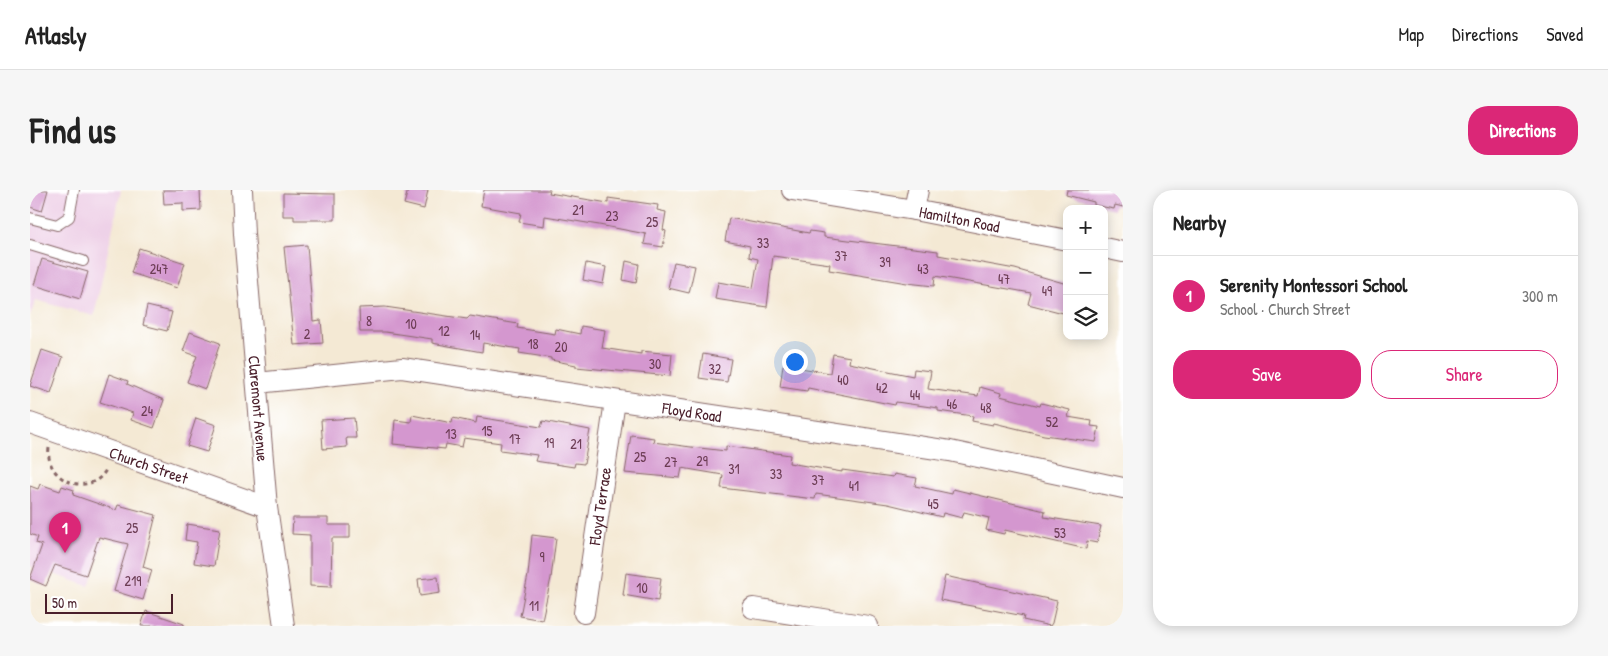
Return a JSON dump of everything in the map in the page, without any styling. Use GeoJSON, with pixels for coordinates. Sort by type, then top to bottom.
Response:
{"type":"FeatureCollection","features":[{"type":"Feature","properties":{"kind":"street","name":"Claremont Avenue"},"geometry":{"type":"LineString","coordinates":[[242,190],[267,507],[284,626]]}},
{"type":"Feature","properties":{"kind":"street","name":"Hamilton Road"},"geometry":{"type":"LineString","coordinates":[[792,190],[914,210],[1063,239]]}},
{"type":"Feature","properties":{"kind":"street"},"geometry":{"type":"LineString","coordinates":[[914,210],[918,190]]}},
{"type":"Feature","properties":{"kind":"street"},"geometry":{"type":"LineString","coordinates":[[1108,249],[1123,252]]}},
{"type":"Feature","properties":{"kind":"street","name":"Floyd Road"},"geometry":{"type":"LineString","coordinates":[[257,383],[402,368],[950,451],[1123,488]]}},
{"type":"Feature","properties":{"kind":"street","name":"Floyd Terrace"},"geometry":{"type":"LineString","coordinates":[[584,613],[615,400]]}},
{"type":"Feature","properties":{"kind":"street","name":"Church Street"},"geometry":{"type":"LineString","coordinates":[[30,423],[267,507]]}},
{"type":"Feature","properties":{"kind":"street"},"geometry":{"type":"LineString","coordinates":[[753,608],[868,626]]}},
{"type":"Feature","properties":{"kind":"lane"},"geometry":{"type":"LineString","coordinates":[[30,218],[58,225],[69,217],[74,190]]}},
{"type":"Feature","properties":{"kind":"lane"},"geometry":{"type":"LineString","coordinates":[[30,245],[82,261]]}},
{"type":"Feature","properties":{"kind":"path"},"geometry":{"type":"LineString","coordinates":[[48,450],[51,467],[56,475],[70,484],[87,484],[95,481],[107,470]]}},
{"type":"Feature","properties":{"kind":"shaded area"},"geometry":{"type":"Polygon","coordinates":[[[30,190],[121,190],[94,316],[36,300],[30,316],[30,190]]]}},
{"type":"Feature","properties":{"kind":"shaded area"},"geometry":{"type":"Polygon","coordinates":[[[33,517],[104,541],[89,586],[30,566],[30,527],[33,517]]]}},
{"type":"Feature","properties":{"kind":"building"},"geometry":{"type":"Polygon","coordinates":[[[30,190],[48,190],[42,211],[30,207],[30,190]]]}},
{"type":"Feature","properties":{"kind":"building"},"geometry":{"type":"Polygon","coordinates":[[[163,190],[200,190],[201,210],[183,211],[183,203],[164,204],[163,190]]]}},
{"type":"Feature","properties":{"kind":"building"},"geometry":{"type":"Polygon","coordinates":[[[408,190],[428,190],[424,209],[404,204],[408,190]]]}},
{"type":"Feature","properties":{"kind":"building"},"geometry":{"type":"Polygon","coordinates":[[[484,190],[550,190],[549,193],[608,203],[608,198],[658,205],[657,210],[666,212],[663,230],[666,231],[663,247],[644,244],[646,234],[599,225],[545,216],[544,226],[519,222],[521,213],[481,206],[484,190]]]}},
{"type":"Feature","properties":{"kind":"building"},"geometry":{"type":"Polygon","coordinates":[[[1067,190],[1123,190],[1123,207],[1115,205],[1114,209],[1108,208],[1108,205],[1094,205],[1094,202],[1066,195],[1067,190]]]}},
{"type":"Feature","properties":{"kind":"building"},"geometry":{"type":"Polygon","coordinates":[[[283,193],[335,194],[335,220],[294,220],[294,216],[283,216],[283,193]]]}},
{"type":"Feature","properties":{"kind":"building"},"geometry":{"type":"Polygon","coordinates":[[[729,218],[809,233],[810,231],[824,233],[824,237],[938,251],[938,255],[1015,269],[1063,283],[1063,313],[1028,304],[1031,293],[935,276],[934,286],[907,283],[829,270],[830,264],[773,256],[767,307],[715,299],[718,282],[753,288],[758,259],[749,257],[750,246],[725,241],[729,218]]]}},
{"type":"Feature","properties":{"kind":"building"},"geometry":{"type":"Polygon","coordinates":[[[307,245],[313,321],[321,320],[323,343],[294,345],[284,247],[307,245]]]}},
{"type":"Feature","properties":{"kind":"building"},"geometry":{"type":"Polygon","coordinates":[[[139,248],[185,263],[177,288],[131,273],[139,248]]]}},
{"type":"Feature","properties":{"kind":"building"},"geometry":{"type":"Polygon","coordinates":[[[42,259],[88,272],[80,299],[34,285],[42,259]]]}},
{"type":"Feature","properties":{"kind":"building"},"geometry":{"type":"Polygon","coordinates":[[[626,261],[639,264],[636,283],[623,280],[626,261]]]}},
{"type":"Feature","properties":{"kind":"building"},"geometry":{"type":"Polygon","coordinates":[[[674,262],[695,266],[689,293],[668,288],[674,262]]]}},
{"type":"Feature","properties":{"kind":"building"},"geometry":{"type":"Polygon","coordinates":[[[586,263],[606,267],[603,284],[583,280],[586,263]]]}},
{"type":"Feature","properties":{"kind":"building"},"geometry":{"type":"Polygon","coordinates":[[[147,306],[172,312],[167,331],[143,325],[147,306]]]}},
{"type":"Feature","properties":{"kind":"building"},"geometry":{"type":"Polygon","coordinates":[[[385,307],[467,319],[470,316],[518,324],[517,328],[555,334],[556,329],[580,334],[581,326],[605,330],[602,348],[641,354],[641,351],[672,354],[670,376],[576,367],[576,365],[551,360],[551,358],[519,353],[520,349],[483,343],[482,352],[432,343],[432,339],[385,332],[360,332],[359,308],[385,307]]]}},
{"type":"Feature","properties":{"kind":"building"},"geometry":{"type":"Polygon","coordinates":[[[190,332],[220,343],[205,389],[187,382],[197,356],[183,351],[190,332]]]}},
{"type":"Feature","properties":{"kind":"building"},"geometry":{"type":"Polygon","coordinates":[[[42,350],[63,357],[51,393],[30,386],[42,350]]]}},
{"type":"Feature","properties":{"kind":"building"},"geometry":{"type":"Polygon","coordinates":[[[703,354],[731,359],[727,382],[699,378],[703,354]]]}},
{"type":"Feature","properties":{"kind":"building"},"geometry":{"type":"Polygon","coordinates":[[[833,354],[850,357],[849,363],[913,376],[914,369],[931,371],[928,389],[978,396],[980,387],[1001,393],[1000,396],[1040,406],[1041,403],[1070,410],[1068,417],[1092,421],[1091,426],[1099,427],[1096,442],[1044,435],[994,423],[993,425],[972,421],[973,416],[938,411],[938,408],[896,402],[895,405],[808,388],[807,391],[780,387],[783,365],[830,373],[833,354]]]}},
{"type":"Feature","properties":{"kind":"building"},"geometry":{"type":"Polygon","coordinates":[[[109,374],[128,381],[127,384],[164,400],[154,428],[131,420],[133,413],[100,402],[109,374]]]}},
{"type":"Feature","properties":{"kind":"building"},"geometry":{"type":"Polygon","coordinates":[[[412,415],[452,423],[453,418],[476,423],[477,417],[541,427],[543,421],[590,430],[584,464],[575,463],[574,467],[535,461],[537,455],[500,450],[501,443],[464,438],[462,447],[446,444],[445,449],[393,444],[395,420],[411,422],[412,415]]]}},
{"type":"Feature","properties":{"kind":"building"},"geometry":{"type":"Polygon","coordinates":[[[196,418],[216,425],[207,452],[187,446],[196,418]]]}},
{"type":"Feature","properties":{"kind":"building"},"geometry":{"type":"Polygon","coordinates":[[[354,418],[356,438],[346,438],[347,447],[323,449],[321,420],[354,418]]]}},
{"type":"Feature","properties":{"kind":"building"},"geometry":{"type":"Polygon","coordinates":[[[631,435],[654,438],[653,442],[691,447],[726,451],[726,446],[790,455],[789,463],[842,472],[842,470],[893,477],[894,474],[917,478],[915,486],[952,494],[953,489],[1045,511],[1044,517],[1101,526],[1097,543],[1087,541],[1086,549],[1005,530],[1004,534],[986,530],[989,518],[964,512],[962,518],[943,513],[942,517],[888,504],[816,494],[815,499],[721,488],[723,475],[682,468],[680,478],[625,473],[631,435]]]}},
{"type":"Feature","properties":{"kind":"building"},"geometry":{"type":"Polygon","coordinates":[[[40,484],[60,491],[62,486],[74,490],[73,495],[116,510],[118,505],[156,515],[143,567],[152,570],[143,600],[114,591],[128,544],[99,537],[86,575],[55,565],[46,586],[30,579],[42,545],[36,543],[38,537],[30,534],[30,486],[38,489],[40,484]]]}},
{"type":"Feature","properties":{"kind":"building"},"geometry":{"type":"Polygon","coordinates":[[[293,518],[328,518],[328,525],[350,525],[350,538],[332,538],[331,587],[310,586],[310,535],[292,534],[293,518]]]}},
{"type":"Feature","properties":{"kind":"building"},"geometry":{"type":"Polygon","coordinates":[[[187,524],[220,529],[214,566],[194,563],[197,542],[185,540],[187,524]]]}},
{"type":"Feature","properties":{"kind":"building"},"geometry":{"type":"Polygon","coordinates":[[[532,535],[556,538],[551,578],[542,620],[520,616],[528,575],[532,535]]]}},
{"type":"Feature","properties":{"kind":"building"},"geometry":{"type":"Polygon","coordinates":[[[626,573],[661,578],[658,601],[623,595],[626,573]]]}},
{"type":"Feature","properties":{"kind":"building"},"geometry":{"type":"Polygon","coordinates":[[[945,576],[1057,601],[1052,623],[1050,626],[1023,620],[1024,616],[940,600],[945,576]]]}},
{"type":"Feature","properties":{"kind":"building"},"geometry":{"type":"Polygon","coordinates":[[[438,577],[440,593],[420,596],[418,579],[438,577]]]}},
{"type":"Feature","properties":{"kind":"building"},"geometry":{"type":"Polygon","coordinates":[[[146,611],[184,624],[184,626],[141,626],[146,611]]]}},
{"type":"Feature","properties":{"kind":"place","name":"Serenity Montessori School"},"geometry":{"type":"Point","coordinates":[65,553]}}]}
